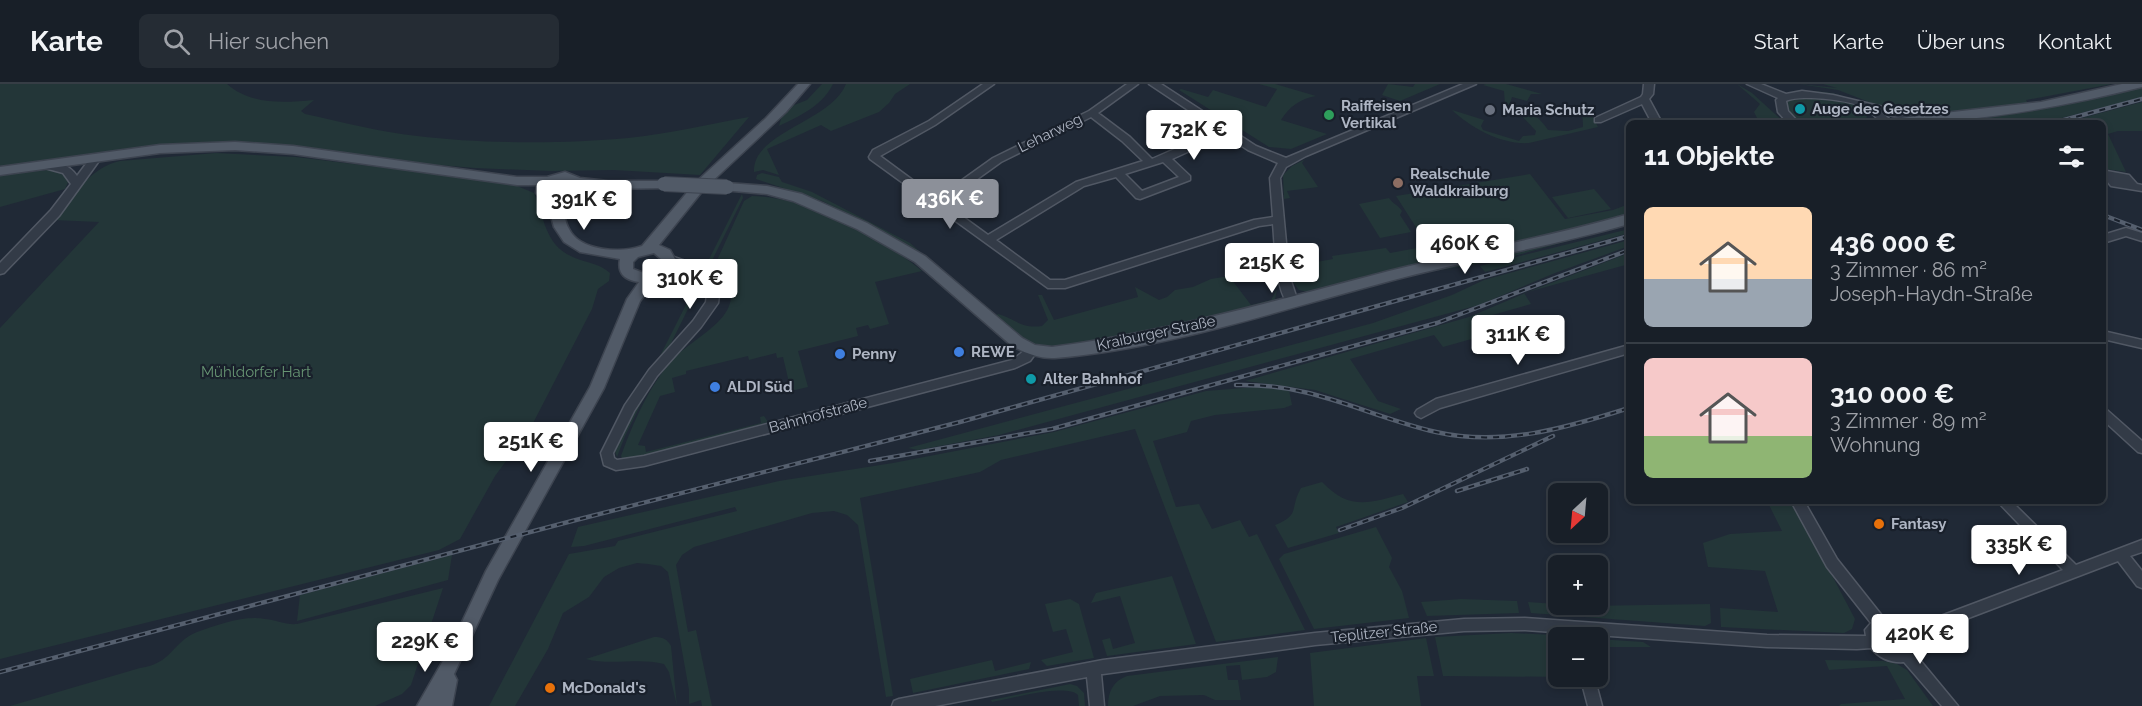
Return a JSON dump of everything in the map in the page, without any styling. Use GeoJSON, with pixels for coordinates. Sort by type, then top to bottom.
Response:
{"type":"FeatureCollection","features":[{"type":"Feature","properties":{"kind":"main road"},"geometry":{"type":"LineString","coordinates":[[647,249],[671,224],[701,184],[774,117],[804,84]]}},
{"type":"Feature","properties":{"kind":"main road"},"geometry":{"type":"LineString","coordinates":[[1915,120],[2041,106],[2138,84]]}},
{"type":"Feature","properties":{"kind":"main road"},"geometry":{"type":"LineString","coordinates":[[0,171],[160,149],[245,147],[293,150],[517,181],[546,191],[573,190]]}},
{"type":"Feature","properties":{"kind":"main road"},"geometry":{"type":"LineString","coordinates":[[546,191],[564,176],[572,178],[573,190],[559,211]]}},
{"type":"Feature","properties":{"kind":"main road","name":"Kraiburger Straße"},"geometry":{"type":"LineString","coordinates":[[573,190],[608,185],[664,184],[779,192],[806,201],[854,221],[920,259],[1013,339],[1032,350],[1052,353],[1174,330],[1392,275],[1515,249],[1626,220]]}},
{"type":"Feature","properties":{"kind":"main road"},"geometry":{"type":"LineString","coordinates":[[546,191],[559,211],[561,225],[567,237],[578,245],[604,253],[633,254],[647,249],[657,249],[667,256]]}},
{"type":"Feature","properties":{"kind":"main road"},"geometry":{"type":"LineString","coordinates":[[634,298],[667,266],[671,224]]}},
{"type":"Feature","properties":{"kind":"main road"},"geometry":{"type":"LineString","coordinates":[[604,253],[641,279],[656,275]]}},
{"type":"Feature","properties":{"kind":"main road"},"geometry":{"type":"LineString","coordinates":[[426,706],[454,658],[492,576],[597,388],[634,298],[636,286],[628,272],[626,261],[633,254]]}},
{"type":"Feature","properties":{"kind":"main road"},"geometry":{"type":"LineString","coordinates":[[443,706],[454,658]]}},
{"type":"Feature","properties":{"kind":"street"},"geometry":{"type":"LineString","coordinates":[[989,84],[932,123],[874,154],[875,158],[1051,285],[1065,284],[1258,223],[1279,219]]}},
{"type":"Feature","properties":{"kind":"street","name":"Leharweg"},"geometry":{"type":"LineString","coordinates":[[937,202],[996,160],[1092,113],[1133,84]]}},
{"type":"Feature","properties":{"kind":"street"},"geometry":{"type":"LineString","coordinates":[[1154,84],[1282,167]]}},
{"type":"Feature","properties":{"kind":"street"},"geometry":{"type":"LineString","coordinates":[[1282,167],[1471,84]]}},
{"type":"Feature","properties":{"kind":"street"},"geometry":{"type":"LineString","coordinates":[[1598,120],[1644,99],[1648,94],[1649,84]]}},
{"type":"Feature","properties":{"kind":"street"},"geometry":{"type":"LineString","coordinates":[[1752,84],[1783,96],[1794,91],[1810,89],[1834,92],[1897,114],[1932,118]]}},
{"type":"Feature","properties":{"kind":"street"},"geometry":{"type":"LineString","coordinates":[[1783,96],[1782,108],[1792,120]]}},
{"type":"Feature","properties":{"kind":"street"},"geometry":{"type":"LineString","coordinates":[[1644,99],[1655,120]]}},
{"type":"Feature","properties":{"kind":"street"},"geometry":{"type":"LineString","coordinates":[[1858,100],[1886,120]]}},
{"type":"Feature","properties":{"kind":"street"},"geometry":{"type":"LineString","coordinates":[[1868,107],[1869,120]]}},
{"type":"Feature","properties":{"kind":"street"},"geometry":{"type":"LineString","coordinates":[[1092,113],[1126,139],[1150,163]]}},
{"type":"Feature","properties":{"kind":"street"},"geometry":{"type":"LineString","coordinates":[[988,240],[1069,189],[1165,158],[1225,131]]}},
{"type":"Feature","properties":{"kind":"street"},"geometry":{"type":"LineString","coordinates":[[1117,172],[1140,195],[1186,178],[1165,158]]}},
{"type":"Feature","properties":{"kind":"street"},"geometry":{"type":"LineString","coordinates":[[0,270],[55,213],[91,159]]}},
{"type":"Feature","properties":{"kind":"street"},"geometry":{"type":"LineString","coordinates":[[44,165],[64,167],[72,174],[75,183]]}},
{"type":"Feature","properties":{"kind":"street"},"geometry":{"type":"LineString","coordinates":[[1282,167],[1279,219],[1284,284],[1292,302]]}},
{"type":"Feature","properties":{"kind":"street"},"geometry":{"type":"LineString","coordinates":[[2106,238],[2126,232],[2142,237]]}},
{"type":"Feature","properties":{"kind":"street"},"geometry":{"type":"LineString","coordinates":[[667,256],[696,268]]}},
{"type":"Feature","properties":{"kind":"street"},"geometry":{"type":"LineString","coordinates":[[656,275],[696,268]]}},
{"type":"Feature","properties":{"kind":"street","name":"Bahnhofstraße"},"geometry":{"type":"LineString","coordinates":[[696,268],[705,272],[714,288],[712,303],[697,324],[653,373],[629,408],[607,453],[608,461],[616,465],[645,461],[1015,364],[1026,358],[1032,350]]}},
{"type":"Feature","properties":{"kind":"street"},"geometry":{"type":"LineString","coordinates":[[2106,336],[2142,344]]}},
{"type":"Feature","properties":{"kind":"street"},"geometry":{"type":"LineString","coordinates":[[1420,413],[1436,404],[1626,350]]}},
{"type":"Feature","properties":{"kind":"street"},"geometry":{"type":"LineString","coordinates":[[2106,415],[2136,436],[2142,448]]}},
{"type":"Feature","properties":{"kind":"street"},"geometry":{"type":"LineString","coordinates":[[1799,504],[1832,563],[1880,624],[1898,627],[1907,635],[1912,647],[1907,655]]}},
{"type":"Feature","properties":{"kind":"street"},"geometry":{"type":"LineString","coordinates":[[2006,504],[2074,572]]}},
{"type":"Feature","properties":{"kind":"street"},"geometry":{"type":"LineString","coordinates":[[1907,635],[2142,546]]}},
{"type":"Feature","properties":{"kind":"street"},"geometry":{"type":"LineString","coordinates":[[2121,554],[2130,563],[2142,582]]}},
{"type":"Feature","properties":{"kind":"street","name":"Teplitzer Straße"},"geometry":{"type":"LineString","coordinates":[[899,706],[1093,669],[1315,639],[1484,623],[1548,629]]}},
{"type":"Feature","properties":{"kind":"street"},"geometry":{"type":"LineString","coordinates":[[1880,624],[1872,630],[1874,641],[1889,654],[1907,655]]}},
{"type":"Feature","properties":{"kind":"street","name":"Teplitzer Straße"},"geometry":{"type":"LineString","coordinates":[[1608,634],[1776,642],[1857,643],[1874,641]]}},
{"type":"Feature","properties":{"kind":"street"},"geometry":{"type":"LineString","coordinates":[[1907,655],[1951,706]]}},
{"type":"Feature","properties":{"kind":"street"},"geometry":{"type":"LineString","coordinates":[[1093,669],[1097,706]]}},
{"type":"Feature","properties":{"kind":"street"},"geometry":{"type":"LineString","coordinates":[[1590,687],[1595,706]]}},
{"type":"Feature","properties":{"kind":"green space"},"geometry":{"type":"Polygon","coordinates":[[[0,84],[227,84],[246,96],[257,99],[279,102],[314,100],[301,111],[305,114],[389,132],[442,139],[495,142],[628,138],[749,117],[700,175],[614,170],[551,171],[475,168],[402,162],[281,147],[156,147],[3,166],[0,173],[0,84]]]}},
{"type":"Feature","properties":{"kind":"green space"},"geometry":{"type":"Polygon","coordinates":[[[822,84],[833,84],[817,104],[779,126],[784,109],[807,100],[822,84]]]}},
{"type":"Feature","properties":{"kind":"green space"},"geometry":{"type":"Polygon","coordinates":[[[846,84],[910,84],[895,94],[879,112],[831,131],[821,125],[767,149],[779,175],[763,170],[754,172],[757,158],[765,147],[825,108],[838,97],[846,84]]]}},
{"type":"Feature","properties":{"kind":"green space"},"geometry":{"type":"Polygon","coordinates":[[[1259,84],[1275,84],[1316,96],[1296,104],[1281,120],[1327,134],[1291,149],[1269,147],[1179,90],[1208,97],[1213,90],[1266,107],[1277,89],[1259,84]]]}},
{"type":"Feature","properties":{"kind":"green space"},"geometry":{"type":"Polygon","coordinates":[[[1388,84],[1413,87],[1415,84],[1440,84],[1400,101],[1382,95],[1388,84]]]}},
{"type":"Feature","properties":{"kind":"green space"},"geometry":{"type":"Polygon","coordinates":[[[1506,84],[1542,94],[1531,94],[1527,101],[1512,97],[1510,103],[1531,113],[1548,130],[1568,131],[1583,127],[1582,104],[1586,104],[1598,127],[1529,143],[1498,138],[1468,123],[1452,110],[1484,120],[1481,126],[1483,130],[1519,141],[1523,136],[1535,135],[1536,131],[1520,114],[1505,105],[1504,91],[1483,85],[1506,84]]]}},
{"type":"Feature","properties":{"kind":"green space"},"geometry":{"type":"Polygon","coordinates":[[[1737,84],[1752,93],[1782,120],[1758,120],[1754,112],[1760,104],[1737,84]]]}},
{"type":"Feature","properties":{"kind":"green space"},"geometry":{"type":"Polygon","coordinates":[[[1799,84],[1837,88],[1823,84],[2112,84],[2026,100],[2029,105],[1925,115],[1887,109],[1838,90],[1799,84]]]}},
{"type":"Feature","properties":{"kind":"green space"},"geometry":{"type":"Polygon","coordinates":[[[2142,86],[2142,97],[2054,120],[1939,120],[2039,109],[2142,86]]]}},
{"type":"Feature","properties":{"kind":"green space"},"geometry":{"type":"Polygon","coordinates":[[[1804,92],[1828,92],[1858,103],[1864,108],[1867,117],[1864,120],[1799,120],[1788,106],[1789,98],[1804,92]]]}},
{"type":"Feature","properties":{"kind":"green space"},"geometry":{"type":"Polygon","coordinates":[[[2142,102],[2142,131],[2118,131],[2108,134],[2126,172],[2106,169],[2106,120],[2074,120],[2142,102]]]}},
{"type":"Feature","properties":{"kind":"green space","name":"Mühldorfer Hart"},"geometry":{"type":"Polygon","coordinates":[[[216,153],[296,157],[510,183],[534,193],[547,231],[557,247],[575,258],[606,270],[610,273],[609,281],[598,289],[592,309],[530,429],[495,476],[460,539],[439,550],[0,659],[0,328],[99,222],[53,220],[90,177],[99,170],[120,161],[216,153]]]}},
{"type":"Feature","properties":{"kind":"green space"},"geometry":{"type":"Polygon","coordinates":[[[1304,160],[1302,163],[1318,187],[1287,191],[1290,198],[1284,199],[1283,175],[1292,166],[1304,160]]]}},
{"type":"Feature","properties":{"kind":"green space"},"geometry":{"type":"Polygon","coordinates":[[[64,170],[69,180],[65,189],[0,207],[0,175],[64,170]]]}},
{"type":"Feature","properties":{"kind":"green space"},"geometry":{"type":"Polygon","coordinates":[[[762,173],[779,177],[782,182],[812,192],[910,243],[935,265],[886,234],[822,201],[756,179],[757,175],[762,173]]]}},
{"type":"Feature","properties":{"kind":"green space"},"geometry":{"type":"Polygon","coordinates":[[[1530,174],[1565,219],[1613,210],[1626,205],[1626,216],[1313,293],[1299,290],[1292,281],[1288,248],[1294,247],[1296,251],[1293,252],[1300,265],[1333,259],[1332,256],[1386,248],[1390,253],[1428,246],[1396,196],[1530,174]]]}},
{"type":"Feature","properties":{"kind":"green space"},"geometry":{"type":"Polygon","coordinates":[[[1594,189],[1611,209],[1568,218],[1552,197],[1594,189]]]}},
{"type":"Feature","properties":{"kind":"green space"},"geometry":{"type":"Polygon","coordinates":[[[742,194],[743,198],[625,436],[617,457],[614,449],[617,441],[742,194]]]}},
{"type":"Feature","properties":{"kind":"green space"},"geometry":{"type":"Polygon","coordinates":[[[752,196],[795,203],[842,221],[886,245],[922,271],[875,282],[889,324],[870,329],[868,325],[856,328],[858,336],[798,351],[808,387],[791,391],[783,357],[777,358],[776,353],[749,360],[748,356],[686,371],[686,374],[672,378],[675,392],[660,396],[638,445],[645,446],[646,452],[761,423],[760,417],[764,416],[768,422],[645,458],[623,460],[621,456],[631,431],[656,381],[673,359],[712,327],[729,306],[731,289],[723,275],[714,267],[744,201],[752,196]]]}},
{"type":"Feature","properties":{"kind":"green space"},"geometry":{"type":"Polygon","coordinates":[[[1389,198],[1402,211],[1400,215],[1411,232],[1380,238],[1359,204],[1389,198]]]}},
{"type":"Feature","properties":{"kind":"green space"},"geometry":{"type":"Polygon","coordinates":[[[1626,225],[1500,260],[1411,275],[1518,252],[1626,225]]]}},
{"type":"Feature","properties":{"kind":"green space"},"geometry":{"type":"Polygon","coordinates":[[[1626,230],[1626,234],[1485,272],[1480,266],[1626,230]]]}},
{"type":"Feature","properties":{"kind":"green space"},"geometry":{"type":"Polygon","coordinates":[[[1626,241],[1626,247],[1555,273],[1479,305],[999,435],[918,450],[908,448],[1373,323],[1452,295],[1484,280],[1626,241]]]}},
{"type":"Feature","properties":{"kind":"green space"},"geometry":{"type":"Polygon","coordinates":[[[1626,254],[1626,265],[1530,291],[1626,254]]]}},
{"type":"Feature","properties":{"kind":"green space"},"geometry":{"type":"Polygon","coordinates":[[[1229,276],[1251,305],[1271,300],[1277,289],[1275,300],[1173,327],[1066,346],[1033,344],[1019,337],[994,317],[998,314],[1024,325],[1042,326],[1048,320],[1038,295],[1042,295],[1054,320],[1138,297],[1135,287],[1159,300],[1175,290],[1229,276]]]}},
{"type":"Feature","properties":{"kind":"green space"},"geometry":{"type":"Polygon","coordinates":[[[1524,293],[1531,304],[1482,318],[1493,333],[1443,347],[1434,335],[1350,359],[1378,401],[1401,409],[1390,414],[1315,390],[1245,381],[1469,317],[1524,293]]]}},
{"type":"Feature","properties":{"kind":"green space"},"geometry":{"type":"Polygon","coordinates":[[[1255,387],[1289,390],[1292,405],[1284,408],[1215,415],[1191,421],[1187,432],[1153,441],[1176,507],[1199,504],[1212,529],[1240,520],[1249,537],[1257,534],[1305,630],[1216,642],[1135,429],[1001,460],[980,472],[860,498],[893,696],[886,697],[858,525],[847,515],[834,511],[812,513],[694,547],[682,555],[676,565],[688,632],[696,630],[712,706],[702,706],[701,700],[689,704],[689,690],[668,572],[661,566],[637,563],[619,568],[604,577],[589,597],[563,613],[548,649],[515,706],[489,706],[569,554],[615,546],[618,541],[737,511],[735,507],[584,546],[571,547],[578,527],[779,481],[893,463],[1054,432],[1206,391],[1255,387]]]}},
{"type":"Feature","properties":{"kind":"green space"},"geometry":{"type":"Polygon","coordinates":[[[1322,482],[1332,491],[1351,501],[1370,502],[1403,494],[1408,502],[1336,527],[1339,533],[1288,548],[1275,525],[1291,514],[1301,488],[1322,482]]]}},
{"type":"Feature","properties":{"kind":"green space"},"geometry":{"type":"Polygon","coordinates":[[[1768,504],[1792,504],[1799,513],[1855,619],[1852,629],[1844,633],[1721,627],[1720,608],[1778,612],[1765,571],[1708,567],[1703,543],[1730,534],[1782,531],[1768,504]]]}},
{"type":"Feature","properties":{"kind":"green space"},"geometry":{"type":"Polygon","coordinates":[[[1376,527],[1392,558],[1389,567],[1402,591],[1409,618],[1314,629],[1279,559],[1284,554],[1376,527]]]}},
{"type":"Feature","properties":{"kind":"green space"},"geometry":{"type":"Polygon","coordinates":[[[452,555],[448,580],[297,621],[300,595],[452,555]]]}},
{"type":"Feature","properties":{"kind":"green space"},"geometry":{"type":"Polygon","coordinates":[[[1172,576],[1196,644],[1107,656],[1102,640],[1110,638],[1113,649],[1135,643],[1120,596],[1091,603],[1096,593],[1172,576]]]}},
{"type":"Feature","properties":{"kind":"green space"},"geometry":{"type":"Polygon","coordinates":[[[443,588],[411,685],[402,694],[375,706],[10,706],[151,666],[166,657],[189,636],[222,624],[257,618],[297,624],[443,588]]]}},
{"type":"Feature","properties":{"kind":"green space"},"geometry":{"type":"Polygon","coordinates":[[[1070,599],[1079,604],[1094,658],[1047,666],[1041,660],[1073,652],[1066,629],[1053,632],[1045,604],[1070,599]]]}},
{"type":"Feature","properties":{"kind":"green space"},"geometry":{"type":"Polygon","coordinates":[[[1461,599],[1517,601],[1519,613],[1427,616],[1421,602],[1461,599]]]}},
{"type":"Feature","properties":{"kind":"green space"},"geometry":{"type":"Polygon","coordinates":[[[1528,602],[1548,603],[1548,614],[1531,613],[1528,602]]]}},
{"type":"Feature","properties":{"kind":"green space"},"geometry":{"type":"Polygon","coordinates":[[[1710,604],[1711,623],[1705,626],[1558,615],[1608,615],[1608,606],[1710,604]]]}},
{"type":"Feature","properties":{"kind":"green space"},"geometry":{"type":"Polygon","coordinates":[[[1886,629],[1899,634],[1905,645],[1904,648],[1898,651],[1885,646],[1879,635],[1886,629]]]}},
{"type":"Feature","properties":{"kind":"green space"},"geometry":{"type":"Polygon","coordinates":[[[1511,633],[1548,635],[1548,677],[1443,676],[1435,637],[1511,633]]]}},
{"type":"Feature","properties":{"kind":"green space"},"geometry":{"type":"Polygon","coordinates":[[[654,637],[664,639],[671,646],[677,706],[669,672],[664,664],[586,659],[654,637]]]}},
{"type":"Feature","properties":{"kind":"green space"},"geometry":{"type":"Polygon","coordinates":[[[1426,638],[1434,676],[1417,676],[1421,706],[1314,706],[1310,653],[1426,638]]]}},
{"type":"Feature","properties":{"kind":"green space"},"geometry":{"type":"Polygon","coordinates":[[[1608,640],[1643,642],[1651,647],[1608,647],[1608,640]]]}},
{"type":"Feature","properties":{"kind":"green space"},"geometry":{"type":"Polygon","coordinates":[[[1278,657],[1276,672],[1267,677],[1242,680],[1240,665],[1226,666],[1228,680],[1238,680],[1241,700],[1215,700],[1204,695],[1160,696],[1133,706],[1108,706],[1112,688],[1127,676],[1278,657]]]}},
{"type":"Feature","properties":{"kind":"green space"},"geometry":{"type":"Polygon","coordinates":[[[992,660],[995,671],[1031,662],[1029,669],[913,693],[910,679],[992,660]]]}},
{"type":"Feature","properties":{"kind":"green space"},"geometry":{"type":"Polygon","coordinates":[[[1825,660],[1883,661],[1897,664],[1907,670],[1933,706],[1839,706],[1905,699],[1887,666],[1829,670],[1825,660]]]}},
{"type":"Feature","properties":{"kind":"green space"},"geometry":{"type":"Polygon","coordinates":[[[1070,684],[1077,686],[1084,693],[1085,706],[1079,706],[1078,695],[1062,691],[1037,693],[992,702],[991,700],[1070,684]]]}},
{"type":"Feature","properties":{"kind":"railway"},"geometry":{"type":"LineString","coordinates":[[2064,120],[2142,99]]}},
{"type":"Feature","properties":{"kind":"railway"},"geometry":{"type":"LineString","coordinates":[[2106,216],[2142,230]]}},
{"type":"Feature","properties":{"kind":"railway"},"geometry":{"type":"LineString","coordinates":[[0,672],[572,521],[960,422],[1626,237]]}},
{"type":"Feature","properties":{"kind":"railway"},"geometry":{"type":"LineString","coordinates":[[870,461],[1052,429],[1437,323],[1626,251]]}},
{"type":"Feature","properties":{"kind":"railway"},"geometry":{"type":"LineString","coordinates":[[1236,385],[1290,389],[1338,401],[1410,425],[1461,436],[1485,437],[1534,433],[1626,409]]}},
{"type":"Feature","properties":{"kind":"railway"},"geometry":{"type":"LineString","coordinates":[[1340,530],[1402,508],[1553,436]]}},
{"type":"Feature","properties":{"kind":"railway"},"geometry":{"type":"LineString","coordinates":[[1457,491],[1527,469]]}},
{"type":"Feature","properties":{"kind":"place","name":"Auge des Gesetzes"},"geometry":{"type":"Point","coordinates":[1800,109]}},
{"type":"Feature","properties":{"kind":"place","name":"Maria Schutz"},"geometry":{"type":"Point","coordinates":[1490,110]}},
{"type":"Feature","properties":{"kind":"place","name":"Raiffeisen Vertikal"},"geometry":{"type":"Point","coordinates":[1329,115]}},
{"type":"Feature","properties":{"kind":"place","name":"Realschule Waldkraiburg"},"geometry":{"type":"Point","coordinates":[1398,183]}},
{"type":"Feature","properties":{"kind":"place","name":"REWE"},"geometry":{"type":"Point","coordinates":[959,352]}},
{"type":"Feature","properties":{"kind":"place","name":"Penny"},"geometry":{"type":"Point","coordinates":[840,354]}},
{"type":"Feature","properties":{"kind":"place","name":"Alter Bahnhof"},"geometry":{"type":"Point","coordinates":[1031,379]}},
{"type":"Feature","properties":{"kind":"place","name":"ALDI Süd"},"geometry":{"type":"Point","coordinates":[715,387]}},
{"type":"Feature","properties":{"kind":"place","name":"Fantasy"},"geometry":{"type":"Point","coordinates":[1879,524]}},
{"type":"Feature","properties":{"kind":"place","name":"McDonald's"},"geometry":{"type":"Point","coordinates":[550,688]}}]}
